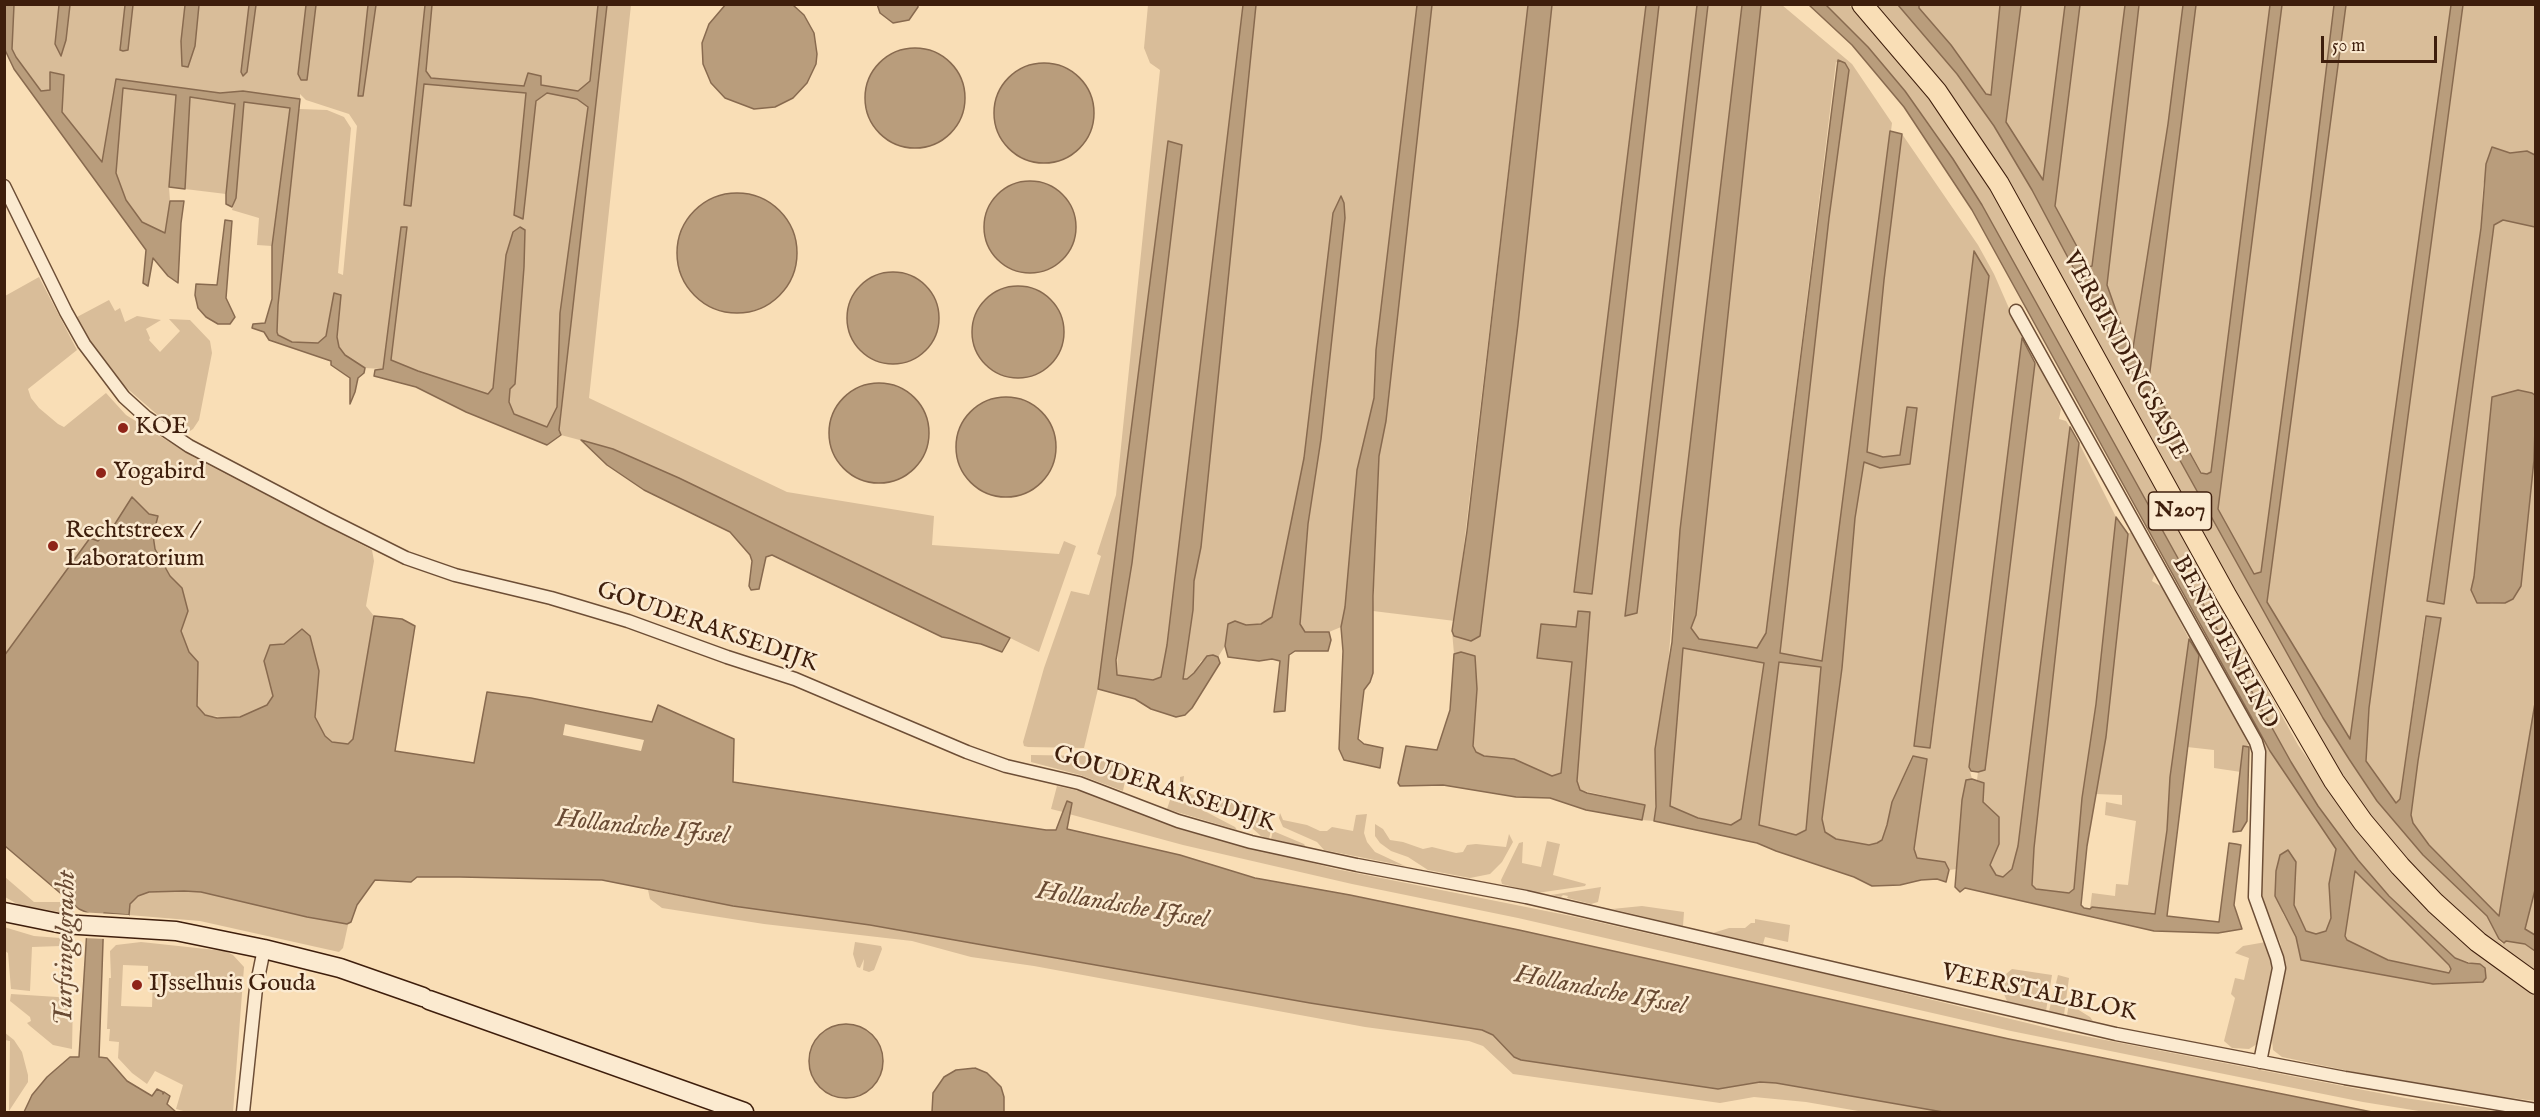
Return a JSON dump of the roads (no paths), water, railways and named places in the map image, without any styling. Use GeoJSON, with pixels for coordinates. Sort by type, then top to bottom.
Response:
{"type":"FeatureCollection","features":[{"type":"Feature","properties":{"kind":"main road","name":"VERBINDINGSASJE"},"geometry":{"type":"LineString","coordinates":[[1862,4],[1937,92],[1999,184],[2226,595],[2334,781],[2363,822],[2435,903],[2478,942],[2535,984]]}},
{"type":"Feature","properties":{"kind":"main road"},"geometry":{"type":"LineString","coordinates":[[4,912],[63,924],[176,931],[264,949],[340,968],[744,1113]]}},
{"type":"Feature","properties":{"kind":"street","name":"GOUDERAKSEDIJK"},"geometry":{"type":"LineString","coordinates":[[4,186],[84,344],[124,397],[146,417],[189,446],[406,558],[455,575],[551,598],[628,621],[795,679],[967,752],[1006,766],[1079,783],[1178,821],[1269,846],[1537,900]]}},
{"type":"Feature","properties":{"kind":"street","name":"BENEDENEIND"},"geometry":{"type":"LineString","coordinates":[[2016,311],[2256,742],[2259,752],[2256,897],[2260,916],[2277,958],[2278,968],[2260,1062]]}},
{"type":"Feature","properties":{"kind":"street","name":"VEERSTALBLOK"},"geometry":{"type":"LineString","coordinates":[[1537,900],[2056,1021],[2345,1078],[2535,1110]]}},
{"type":"Feature","properties":{"kind":"street"},"geometry":{"type":"LineString","coordinates":[[243,1113],[256,988],[264,949]]}},
{"type":"Feature","properties":{"kind":"water"},"geometry":{"type":"Polygon","coordinates":[[[726,4],[793,5],[804,15],[814,33],[816,64],[807,83],[793,98],[775,107],[754,109],[725,98],[711,83],[703,64],[702,43],[709,24],[726,4]]]}},
{"type":"Feature","properties":{"kind":"water"},"geometry":{"type":"Polygon","coordinates":[[[877,4],[918,5],[918,7],[909,20],[893,23],[880,13],[877,4]]]}},
{"type":"Feature","properties":{"kind":"water"},"geometry":{"type":"Polygon","coordinates":[[[5,5],[14,5],[12,49],[16,57],[41,91],[50,90],[50,72],[64,75],[62,112],[102,162],[116,79],[220,93],[243,91],[300,99],[277,332],[278,335],[292,342],[318,343],[326,336],[334,293],[341,295],[337,337],[339,347],[345,355],[365,368],[364,373],[358,378],[350,404],[350,378],[331,365],[331,361],[269,340],[264,332],[252,328],[253,324],[265,323],[272,299],[272,246],[290,108],[244,102],[236,198],[232,207],[226,204],[226,194],[235,104],[190,97],[185,189],[169,187],[176,95],[123,88],[116,173],[126,200],[142,222],[165,233],[170,201],[184,201],[178,283],[168,276],[153,258],[148,286],[143,283],[146,250],[14,69],[5,50],[5,5]]]}},
{"type":"Feature","properties":{"kind":"water"},"geometry":{"type":"Polygon","coordinates":[[[59,5],[70,5],[66,40],[61,56],[55,44],[59,5]]]}},
{"type":"Feature","properties":{"kind":"water"},"geometry":{"type":"Polygon","coordinates":[[[125,5],[133,5],[128,50],[123,51],[120,50],[125,5]]]}},
{"type":"Feature","properties":{"kind":"water"},"geometry":{"type":"Polygon","coordinates":[[[185,5],[199,5],[195,46],[188,67],[182,66],[181,41],[185,5]]]}},
{"type":"Feature","properties":{"kind":"water"},"geometry":{"type":"Polygon","coordinates":[[[249,5],[256,5],[247,72],[243,76],[241,72],[249,5]]]}},
{"type":"Feature","properties":{"kind":"water"},"geometry":{"type":"Polygon","coordinates":[[[306,5],[316,5],[307,80],[301,80],[298,74],[306,5]]]}},
{"type":"Feature","properties":{"kind":"water"},"geometry":{"type":"Polygon","coordinates":[[[368,5],[376,5],[363,96],[358,96],[368,5]]]}},
{"type":"Feature","properties":{"kind":"water"},"geometry":{"type":"Polygon","coordinates":[[[425,5],[432,5],[426,71],[431,78],[524,86],[528,73],[541,76],[541,85],[578,91],[590,81],[598,5],[607,5],[559,430],[561,435],[547,445],[466,412],[416,387],[374,376],[375,370],[383,369],[401,227],[407,227],[391,360],[488,394],[493,388],[506,255],[513,232],[520,227],[525,230],[524,267],[515,384],[510,389],[509,402],[514,414],[547,427],[557,407],[560,313],[588,107],[577,99],[547,93],[536,101],[523,219],[514,215],[526,93],[424,84],[411,206],[404,205],[425,5]]]}},
{"type":"Feature","properties":{"kind":"water"},"geometry":{"type":"Polygon","coordinates":[[[1243,5],[1256,5],[1201,547],[1194,581],[1193,610],[1183,679],[1187,679],[1194,673],[1207,656],[1218,657],[1220,663],[1192,708],[1185,715],[1176,717],[1151,709],[1135,699],[1098,689],[1168,141],[1182,145],[1132,563],[1116,660],[1117,675],[1153,680],[1161,677],[1167,645],[1243,5]]]}},
{"type":"Feature","properties":{"kind":"water"},"geometry":{"type":"Polygon","coordinates":[[[1417,5],[1432,5],[1386,421],[1379,456],[1373,596],[1373,673],[1364,690],[1358,739],[1364,744],[1383,748],[1380,768],[1344,760],[1339,749],[1343,651],[1341,627],[1345,607],[1357,470],[1374,398],[1376,350],[1417,5]]]}},
{"type":"Feature","properties":{"kind":"water"},"geometry":{"type":"Polygon","coordinates":[[[1528,5],[1552,5],[1518,324],[1480,636],[1471,641],[1454,636],[1452,631],[1467,531],[1528,5]]]}},
{"type":"Feature","properties":{"kind":"water"},"geometry":{"type":"Polygon","coordinates":[[[1646,5],[1659,5],[1592,594],[1574,592],[1646,5]]]}},
{"type":"Feature","properties":{"kind":"water"},"geometry":{"type":"Polygon","coordinates":[[[1697,5],[1708,5],[1637,613],[1625,616],[1697,5]]]}},
{"type":"Feature","properties":{"kind":"water"},"geometry":{"type":"Polygon","coordinates":[[[1742,5],[1761,5],[1696,615],[1691,628],[1699,639],[1757,648],[1766,633],[1838,60],[1845,63],[1849,70],[1829,218],[1780,653],[1822,661],[1890,131],[1902,134],[1884,280],[1867,452],[1883,457],[1900,455],[1907,407],[1917,408],[1910,464],[1880,468],[1864,462],[1855,518],[1842,668],[1822,819],[1825,832],[1836,839],[1869,845],[1877,843],[1882,840],[1892,802],[1913,756],[1927,759],[1914,849],[1917,858],[1945,862],[1949,870],[1946,882],[1937,879],[1900,885],[1872,886],[1854,877],[1757,843],[1654,821],[1656,807],[1655,749],[1672,642],[1680,530],[1742,5]],[[1683,648],[1670,806],[1698,818],[1731,825],[1741,819],[1764,663],[1683,648]],[[1779,662],[1759,825],[1796,835],[1806,830],[1821,667],[1779,662]]]}},
{"type":"Feature","properties":{"kind":"water"},"geometry":{"type":"Polygon","coordinates":[[[1809,5],[1826,5],[1868,47],[1905,91],[1953,159],[1982,205],[2291,762],[2318,806],[2358,860],[2389,896],[2455,958],[2468,963],[2480,964],[2485,968],[2486,978],[2483,982],[2433,984],[2301,960],[2296,937],[2275,896],[2276,871],[2280,855],[2288,850],[2296,862],[2294,905],[2306,931],[2316,934],[2326,931],[2331,918],[2329,884],[2336,849],[2270,751],[1972,210],[1904,107],[1852,45],[1809,5]],[[2355,871],[2345,936],[2347,940],[2388,960],[2449,973],[2451,969],[2355,871]]]}},
{"type":"Feature","properties":{"kind":"water"},"geometry":{"type":"Polygon","coordinates":[[[1898,5],[1919,5],[1919,8],[1951,45],[1986,94],[1991,95],[2000,5],[2021,5],[2006,122],[2043,180],[2065,5],[2080,5],[2055,206],[2088,267],[2092,266],[2125,5],[2139,5],[2107,285],[2125,336],[2133,348],[2168,124],[2183,5],[2196,5],[2149,379],[2201,473],[2207,474],[2211,472],[2270,5],[2282,5],[2218,509],[2254,574],[2261,572],[2334,5],[2346,5],[2267,602],[2350,739],[2451,5],[2463,5],[2369,708],[2366,761],[2396,803],[2400,799],[2426,616],[2441,618],[2411,815],[2413,823],[2429,845],[2499,916],[2535,703],[2536,886],[2525,929],[2535,935],[2535,951],[2525,944],[2506,941],[2504,943],[2499,939],[2487,916],[2423,855],[2377,801],[2323,718],[2124,363],[2032,190],[1994,126],[1957,74],[1898,5]]]}},
{"type":"Feature","properties":{"kind":"water"},"geometry":{"type":"Polygon","coordinates":[[[915,48],[934,52],[950,63],[961,79],[965,98],[961,117],[950,133],[934,144],[915,148],[896,144],[880,133],[869,117],[865,98],[869,79],[880,63],[896,52],[915,48]]]}},
{"type":"Feature","properties":{"kind":"water"},"geometry":{"type":"Polygon","coordinates":[[[1044,63],[1063,67],[1079,78],[1090,94],[1094,113],[1090,132],[1079,148],[1063,159],[1044,163],[1025,159],[1009,148],[998,132],[994,113],[998,94],[1009,78],[1025,67],[1044,63]]]}},
{"type":"Feature","properties":{"kind":"water"},"geometry":{"type":"Polygon","coordinates":[[[2492,147],[2510,153],[2527,151],[2535,155],[2535,227],[2503,220],[2494,225],[2444,604],[2427,601],[2481,228],[2486,164],[2492,147]]]}},
{"type":"Feature","properties":{"kind":"water"},"geometry":{"type":"Polygon","coordinates":[[[1030,181],[1048,184],[1063,194],[1073,209],[1076,227],[1073,245],[1063,260],[1048,270],[1030,273],[1012,270],[997,260],[987,245],[984,227],[987,209],[997,194],[1012,184],[1030,181]]]}},
{"type":"Feature","properties":{"kind":"water"},"geometry":{"type":"Polygon","coordinates":[[[737,193],[760,198],[779,211],[792,230],[797,253],[792,276],[779,295],[760,308],[737,313],[714,308],[695,295],[682,276],[677,253],[682,230],[695,211],[714,198],[737,193]]]}},
{"type":"Feature","properties":{"kind":"water"},"geometry":{"type":"Polygon","coordinates":[[[1341,196],[1345,218],[1321,439],[1308,524],[1300,624],[1305,632],[1329,632],[1331,640],[1328,651],[1295,651],[1289,655],[1285,711],[1274,712],[1280,661],[1228,657],[1225,646],[1228,624],[1235,621],[1246,625],[1261,624],[1272,617],[1304,458],[1333,213],[1341,196]]]}},
{"type":"Feature","properties":{"kind":"water"},"geometry":{"type":"Polygon","coordinates":[[[225,220],[232,221],[226,298],[235,317],[230,324],[218,324],[206,317],[198,308],[195,295],[196,284],[217,285],[225,220]]]}},
{"type":"Feature","properties":{"kind":"water"},"geometry":{"type":"Polygon","coordinates":[[[1974,251],[1989,276],[1930,748],[1914,746],[1974,251]]]}},
{"type":"Feature","properties":{"kind":"water"},"geometry":{"type":"Polygon","coordinates":[[[893,272],[911,275],[926,285],[936,300],[939,318],[936,336],[926,351],[911,361],[893,364],[875,361],[860,351],[850,336],[847,318],[850,300],[860,285],[875,275],[893,272]]]}},
{"type":"Feature","properties":{"kind":"water"},"geometry":{"type":"Polygon","coordinates":[[[1009,286],[1027,286],[1044,293],[1057,306],[1064,323],[1064,341],[1057,358],[1044,371],[1027,378],[1009,378],[992,371],[979,358],[972,341],[972,323],[979,306],[992,293],[1009,286]]]}},
{"type":"Feature","properties":{"kind":"water"},"geometry":{"type":"Polygon","coordinates":[[[2022,338],[2035,363],[1985,770],[1978,772],[1971,771],[1969,767],[2022,338]]]}},
{"type":"Feature","properties":{"kind":"water"},"geometry":{"type":"Polygon","coordinates":[[[879,383],[898,387],[914,398],[925,414],[929,433],[925,452],[914,468],[898,479],[879,483],[860,479],[844,468],[833,452],[829,433],[833,414],[844,398],[860,387],[879,383]]]}},
{"type":"Feature","properties":{"kind":"water"},"geometry":{"type":"Polygon","coordinates":[[[2518,390],[2536,396],[2534,460],[2521,586],[2513,599],[2505,603],[2477,603],[2471,590],[2492,397],[2518,390]]]}},
{"type":"Feature","properties":{"kind":"water"},"geometry":{"type":"Polygon","coordinates":[[[1006,397],[1025,401],[1041,412],[1052,428],[1056,447],[1052,466],[1041,482],[1025,493],[1006,497],[987,493],[971,482],[960,466],[956,447],[960,428],[971,412],[987,401],[1006,397]]]}},
{"type":"Feature","properties":{"kind":"water"},"geometry":{"type":"Polygon","coordinates":[[[2070,427],[2079,443],[2034,848],[2032,885],[2036,889],[2069,893],[2074,889],[2082,798],[2096,704],[2116,517],[2128,534],[2106,737],[2087,846],[2081,905],[2090,909],[2092,907],[2155,914],[2167,830],[2170,777],[2189,639],[2199,655],[2167,916],[2219,922],[2229,843],[2236,844],[2241,845],[2234,905],[2242,929],[2218,933],[2154,931],[1965,888],[1960,892],[1955,887],[1962,800],[1966,780],[1972,779],[1984,783],[1983,802],[1999,817],[1999,844],[1990,865],[1996,875],[2003,877],[2012,869],[2018,846],[2070,427]]]}},
{"type":"Feature","properties":{"kind":"water"},"geometry":{"type":"Polygon","coordinates":[[[581,440],[613,449],[679,478],[1010,638],[1002,652],[981,644],[942,637],[772,555],[766,557],[759,589],[751,590],[749,586],[752,561],[750,555],[730,532],[644,490],[607,465],[581,440]]]}},
{"type":"Feature","properties":{"kind":"water","name":"Hollandsche IJssel"},"geometry":{"type":"Polygon","coordinates":[[[132,497],[149,514],[158,516],[153,535],[155,549],[170,576],[182,588],[188,611],[181,631],[189,652],[198,662],[197,706],[205,715],[217,718],[240,717],[267,705],[273,696],[264,661],[270,645],[284,644],[302,629],[310,636],[319,671],[315,717],[325,736],[332,742],[348,744],[353,739],[374,616],[402,619],[415,626],[395,751],[474,763],[487,692],[531,698],[652,722],[658,705],[734,739],[733,782],[1046,830],[1056,830],[1067,801],[1072,803],[1067,829],[1180,855],[1255,878],[1519,930],[2009,1039],[2372,1112],[1943,1112],[1776,1083],[1760,1082],[1718,1089],[1521,1060],[1514,1057],[1493,1035],[1482,1030],[1310,1003],[870,925],[733,906],[602,880],[417,877],[411,882],[375,880],[357,905],[351,922],[347,924],[201,892],[184,891],[149,892],[138,896],[130,904],[129,915],[104,913],[99,1057],[107,1058],[127,1081],[152,1096],[157,1089],[170,1096],[167,1104],[176,1112],[24,1112],[32,1095],[47,1077],[70,1057],[79,1057],[88,913],[79,909],[5,846],[4,656],[90,538],[98,541],[113,527],[132,497]]]}},
{"type":"Feature","properties":{"kind":"water"},"geometry":{"type":"Polygon","coordinates":[[[1578,611],[1590,612],[1577,781],[1580,790],[1587,793],[1645,805],[1642,820],[1586,810],[1550,798],[1516,797],[1443,785],[1400,786],[1398,783],[1406,746],[1437,750],[1450,710],[1454,654],[1461,652],[1475,656],[1477,689],[1473,746],[1476,752],[1484,756],[1514,759],[1552,776],[1561,773],[1572,662],[1537,658],[1541,624],[1576,627],[1578,611]]]}},
{"type":"Feature","properties":{"kind":"water"},"geometry":{"type":"Polygon","coordinates":[[[2243,746],[2249,747],[2247,821],[2241,831],[2233,832],[2243,746]]]}},
{"type":"Feature","properties":{"kind":"water"},"geometry":{"type":"Polygon","coordinates":[[[846,1024],[867,1030],[877,1040],[883,1061],[877,1082],[867,1092],[846,1098],[825,1092],[815,1082],[809,1061],[815,1040],[825,1030],[846,1024]]]}},
{"type":"Feature","properties":{"kind":"water"},"geometry":{"type":"Polygon","coordinates":[[[975,1068],[987,1073],[1001,1087],[1004,1112],[932,1112],[933,1093],[944,1077],[956,1070],[975,1068]]]}},
{"type":"Feature","properties":{"kind":"place","name":"KOE"},"geometry":{"type":"Point","coordinates":[123,428]}},
{"type":"Feature","properties":{"kind":"place","name":"Yogabird"},"geometry":{"type":"Point","coordinates":[101,473]}},
{"type":"Feature","properties":{"kind":"place","name":"Rechtstreex / Laboratorium"},"geometry":{"type":"Point","coordinates":[53,546]}},
{"type":"Feature","properties":{"kind":"place","name":"IJsselhuis Gouda"},"geometry":{"type":"Point","coordinates":[137,985]}},
{"type":"Feature","properties":{"kind":"water label","name":"Turfsingelgracht"},"geometry":{"type":"Point","coordinates":[67,948]}}]}
